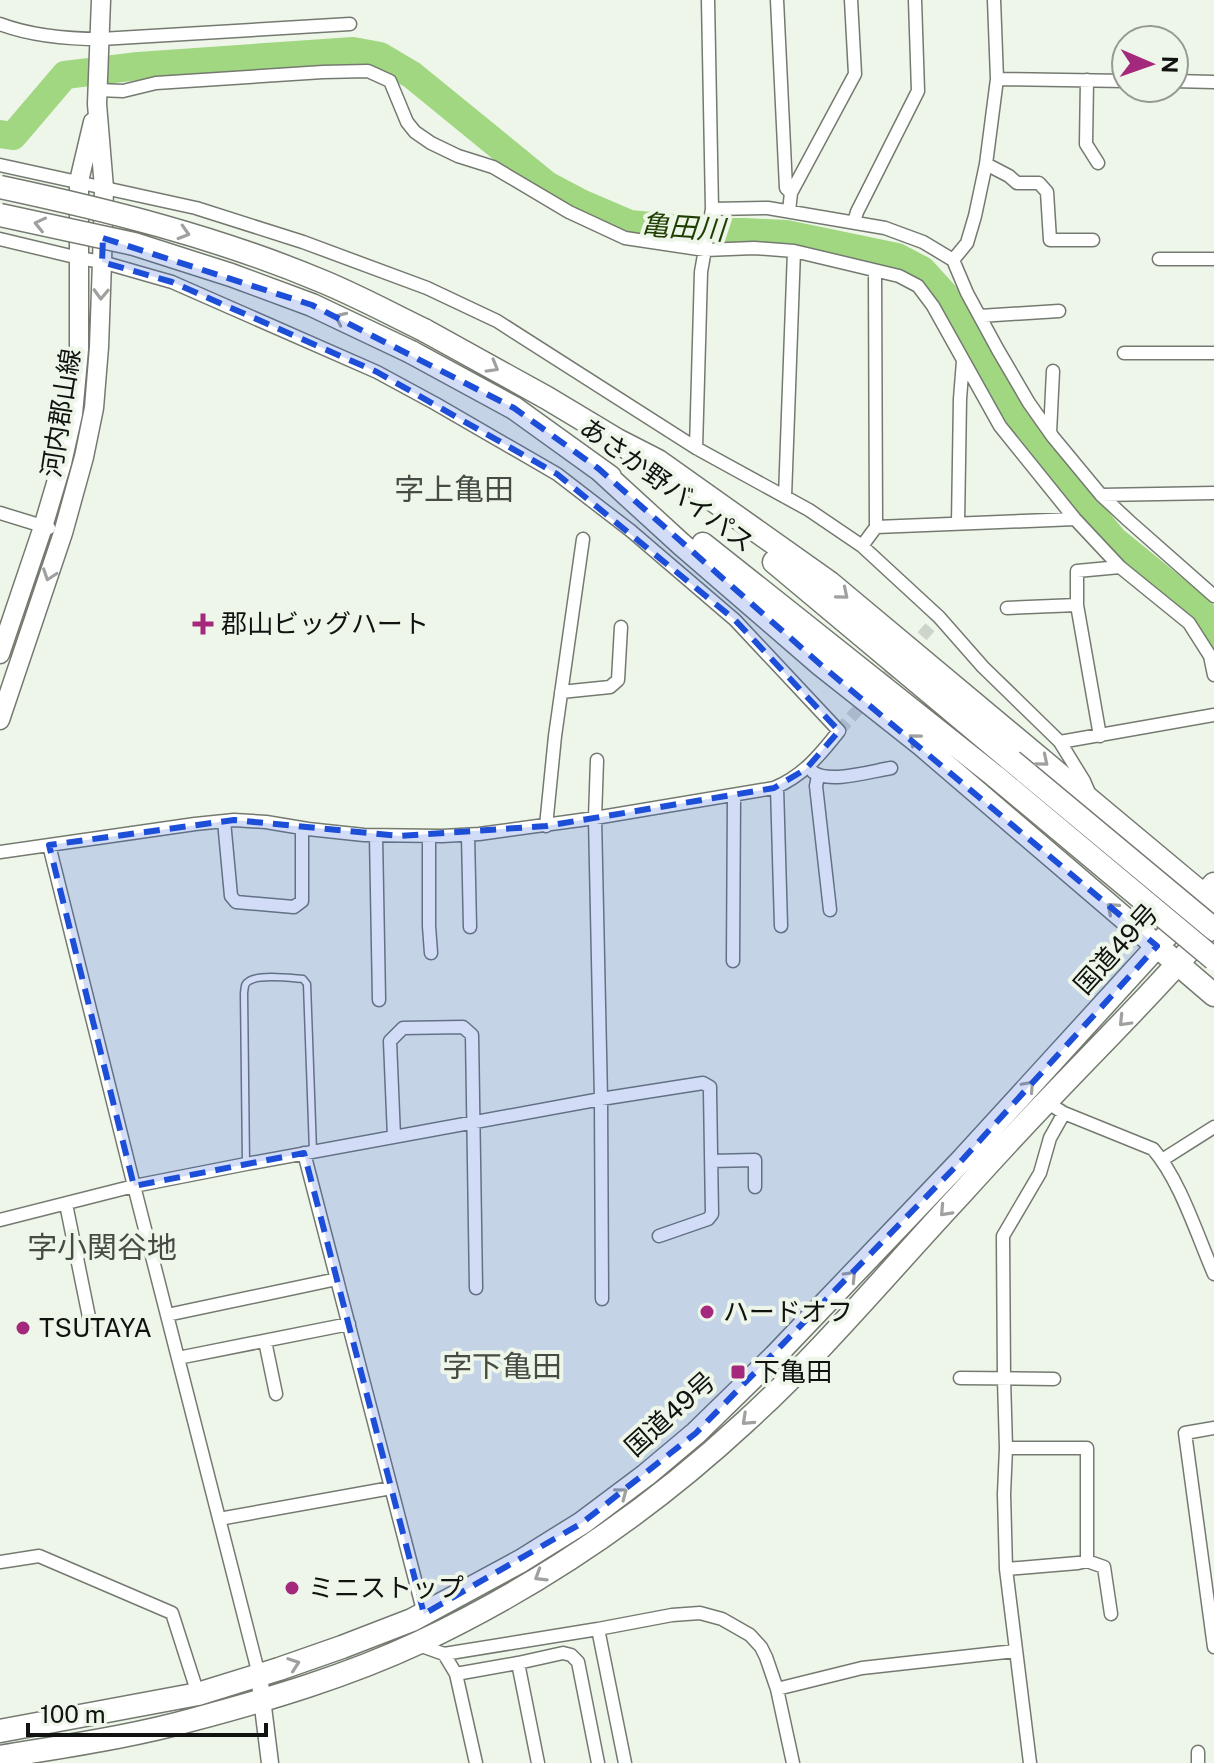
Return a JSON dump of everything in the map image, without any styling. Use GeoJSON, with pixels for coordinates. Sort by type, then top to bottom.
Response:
{"type":"FeatureCollection","features":[{"type":"Feature","properties":{"kind":"highway","name":"あさか野バイパス"},"geometry":{"type":"LineString","coordinates":[[0,187],[122,215],[233,248],[319,280],[424,330],[617,440],[794,577],[1214,959]]}},
{"type":"Feature","properties":{"kind":"highway","name":"あさか野バイパス"},"geometry":{"type":"LineString","coordinates":[[0,215],[134,244],[312,305],[411,352],[514,408],[686,531],[1214,929]]}},
{"type":"Feature","properties":{"kind":"highway"},"geometry":{"type":"LineString","coordinates":[[617,440],[658,461],[830,583],[1094,803],[1210,894]]}},
{"type":"Feature","properties":{"kind":"highway"},"geometry":{"type":"LineString","coordinates":[[599,469],[821,665],[922,745],[1214,995]]}},
{"type":"Feature","properties":{"kind":"highway","name":"国道49号"},"geometry":{"type":"LineString","coordinates":[[0,1731],[198,1694],[342,1647],[424,1614],[521,1561],[582,1523],[696,1433],[775,1356],[952,1170],[1157,946],[1210,894]]}},
{"type":"Feature","properties":{"kind":"highway","name":"国道49号"},"geometry":{"type":"LineString","coordinates":[[0,1757],[193,1720],[341,1674],[416,1644],[525,1585],[599,1539],[650,1502],[744,1423],[794,1375],[1055,1108],[1214,922]]}},
{"type":"Feature","properties":{"kind":"main road","name":"河内郡山線"},"geometry":{"type":"LineString","coordinates":[[0,720],[63,533],[94,408],[104,188],[98,97],[101,0]]}},
{"type":"Feature","properties":{"kind":"main road","name":"河内郡山線"},"geometry":{"type":"LineString","coordinates":[[0,654],[43,527],[73,414],[79,349],[79,181],[98,97]]}},
{"type":"Feature","properties":{"kind":"street"},"geometry":{"type":"LineString","coordinates":[[696,448],[701,272],[712,209],[708,0]]}},
{"type":"Feature","properties":{"kind":"street"},"geometry":{"type":"LineString","coordinates":[[777,0],[786,188],[791,193]]}},
{"type":"Feature","properties":{"kind":"street"},"geometry":{"type":"LineString","coordinates":[[789,211],[791,193],[855,74],[851,0]]}},
{"type":"Feature","properties":{"kind":"street"},"geometry":{"type":"LineString","coordinates":[[854,222],[918,91],[915,0]]}},
{"type":"Feature","properties":{"kind":"street"},"geometry":{"type":"LineString","coordinates":[[953,260],[967,243],[986,164],[997,79],[994,0]]}},
{"type":"Feature","properties":{"kind":"street"},"geometry":{"type":"LineString","coordinates":[[0,24],[66,39],[350,24]]}},
{"type":"Feature","properties":{"kind":"street"},"geometry":{"type":"LineString","coordinates":[[98,97],[156,83],[368,71],[390,81],[407,122],[431,143],[493,167],[569,212],[625,238],[706,248],[794,251],[899,276],[918,286],[933,306],[1000,426],[1075,519],[1120,567],[1189,623],[1210,656],[1214,675]]}},
{"type":"Feature","properties":{"kind":"street"},"geometry":{"type":"LineString","coordinates":[[997,79],[1110,81]]}},
{"type":"Feature","properties":{"kind":"street"},"geometry":{"type":"LineString","coordinates":[[1087,80],[1086,144],[1098,163]]}},
{"type":"Feature","properties":{"kind":"street"},"geometry":{"type":"LineString","coordinates":[[1190,81],[1214,82]]}},
{"type":"Feature","properties":{"kind":"street"},"geometry":{"type":"LineString","coordinates":[[986,164],[1017,183],[1039,183],[1047,192],[1050,240],[1093,240]]}},
{"type":"Feature","properties":{"kind":"street"},"geometry":{"type":"LineString","coordinates":[[0,165],[196,208],[303,242],[427,288],[497,321],[696,448],[809,510],[862,546],[939,617],[983,667],[1060,742],[1094,803]]}},
{"type":"Feature","properties":{"kind":"street"},"geometry":{"type":"LineString","coordinates":[[712,209],[768,208],[885,228],[923,242],[953,260],[967,293],[1029,403],[1050,433],[1101,495],[1214,596]]}},
{"type":"Feature","properties":{"kind":"street"},"geometry":{"type":"LineString","coordinates":[[0,239],[102,262],[172,282],[377,372],[557,474],[631,531],[735,620],[839,731],[813,771],[830,910]]}},
{"type":"Feature","properties":{"kind":"street"},"geometry":{"type":"LineString","coordinates":[[785,497],[794,251]]}},
{"type":"Feature","properties":{"kind":"street"},"geometry":{"type":"LineString","coordinates":[[1159,259],[1214,259]]}},
{"type":"Feature","properties":{"kind":"street"},"geometry":{"type":"LineString","coordinates":[[862,546],[876,527],[875,271]]}},
{"type":"Feature","properties":{"kind":"street"},"geometry":{"type":"LineString","coordinates":[[980,316],[1059,311]]}},
{"type":"Feature","properties":{"kind":"street"},"geometry":{"type":"LineString","coordinates":[[1124,353],[1214,353]]}},
{"type":"Feature","properties":{"kind":"street"},"geometry":{"type":"LineString","coordinates":[[958,523],[963,361]]}},
{"type":"Feature","properties":{"kind":"street"},"geometry":{"type":"LineString","coordinates":[[1050,433],[1053,371]]}},
{"type":"Feature","properties":{"kind":"street"},"geometry":{"type":"LineString","coordinates":[[1101,495],[1214,493]]}},
{"type":"Feature","properties":{"kind":"street"},"geometry":{"type":"LineString","coordinates":[[0,513],[63,533]]}},
{"type":"Feature","properties":{"kind":"street"},"geometry":{"type":"LineString","coordinates":[[876,527],[1075,519]]}},
{"type":"Feature","properties":{"kind":"street"},"geometry":{"type":"LineString","coordinates":[[546,826],[583,539]]}},
{"type":"Feature","properties":{"kind":"street"},"geometry":{"type":"LineString","coordinates":[[1100,736],[1077,605],[1077,571],[1120,567]]}},
{"type":"Feature","properties":{"kind":"street"},"geometry":{"type":"LineString","coordinates":[[1007,608],[1077,605]]}},
{"type":"Feature","properties":{"kind":"street"},"geometry":{"type":"LineString","coordinates":[[561,692],[610,687],[618,680],[621,627]]}},
{"type":"Feature","properties":{"kind":"street"},"geometry":{"type":"LineString","coordinates":[[1060,742],[1214,715]]}},
{"type":"Feature","properties":{"kind":"street"},"geometry":{"type":"LineString","coordinates":[[597,760],[595,818],[602,1299]]}},
{"type":"Feature","properties":{"kind":"street"},"geometry":{"type":"LineString","coordinates":[[0,852],[247,820],[376,836],[468,835],[546,826],[734,795],[777,787],[813,771],[834,777],[891,768]]}},
{"type":"Feature","properties":{"kind":"street"},"geometry":{"type":"LineString","coordinates":[[777,787],[781,926]]}},
{"type":"Feature","properties":{"kind":"street"},"geometry":{"type":"LineString","coordinates":[[733,961],[734,795]]}},
{"type":"Feature","properties":{"kind":"street"},"geometry":{"type":"LineString","coordinates":[[224,821],[231,896],[236,902],[294,907],[302,901],[302,828]]}},
{"type":"Feature","properties":{"kind":"street"},"geometry":{"type":"LineString","coordinates":[[468,835],[470,927]]}},
{"type":"Feature","properties":{"kind":"street"},"geometry":{"type":"LineString","coordinates":[[376,836],[379,1000]]}},
{"type":"Feature","properties":{"kind":"street"},"geometry":{"type":"LineString","coordinates":[[429,836],[431,953]]}},
{"type":"Feature","properties":{"kind":"street"},"geometry":{"type":"LineString","coordinates":[[49,845],[259,1675],[270,1763]]}},
{"type":"Feature","properties":{"kind":"street"},"geometry":{"type":"LineString","coordinates":[[394,1137],[390,1041],[403,1028],[463,1027],[472,1035],[476,1288]]}},
{"type":"Feature","properties":{"kind":"street"},"geometry":{"type":"LineString","coordinates":[[0,1220],[134,1186],[246,1164],[601,1099],[706,1084],[710,1091],[711,1216],[659,1236]]}},
{"type":"Feature","properties":{"kind":"street"},"geometry":{"type":"LineString","coordinates":[[1030,1763],[1006,1569],[1003,1236],[1040,1173],[1055,1108],[1153,1149],[1175,1183],[1214,1274]]}},
{"type":"Feature","properties":{"kind":"street"},"geometry":{"type":"LineString","coordinates":[[1162,1160],[1214,1127]]}},
{"type":"Feature","properties":{"kind":"street"},"geometry":{"type":"LineString","coordinates":[[309,1152],[337,1279],[424,1614]]}},
{"type":"Feature","properties":{"kind":"street"},"geometry":{"type":"LineString","coordinates":[[711,1161],[755,1160],[755,1187]]}},
{"type":"Feature","properties":{"kind":"street"},"geometry":{"type":"LineString","coordinates":[[66,1204],[90,1322]]}},
{"type":"Feature","properties":{"kind":"street"},"geometry":{"type":"LineString","coordinates":[[167,1315],[337,1279]]}},
{"type":"Feature","properties":{"kind":"street"},"geometry":{"type":"LineString","coordinates":[[178,1358],[349,1324]]}},
{"type":"Feature","properties":{"kind":"street"},"geometry":{"type":"LineString","coordinates":[[265,1341],[276,1394]]}},
{"type":"Feature","properties":{"kind":"street"},"geometry":{"type":"LineString","coordinates":[[960,1378],[1054,1379]]}},
{"type":"Feature","properties":{"kind":"street"},"geometry":{"type":"LineString","coordinates":[[1214,1428],[1185,1433],[1214,1647]]}},
{"type":"Feature","properties":{"kind":"street"},"geometry":{"type":"LineString","coordinates":[[1006,1448],[1087,1448],[1087,1561]]}},
{"type":"Feature","properties":{"kind":"street"},"geometry":{"type":"LineString","coordinates":[[219,1519],[391,1488]]}},
{"type":"Feature","properties":{"kind":"street"},"geometry":{"type":"LineString","coordinates":[[0,1562],[39,1556],[172,1613],[198,1694]]}},
{"type":"Feature","properties":{"kind":"street"},"geometry":{"type":"LineString","coordinates":[[1006,1569],[1087,1561],[1104,1567],[1111,1614]]}},
{"type":"Feature","properties":{"kind":"street"},"geometry":{"type":"LineString","coordinates":[[416,1644],[444,1654],[687,1613],[722,1619],[750,1635],[761,1647],[777,1689],[793,1763]]}},
{"type":"Feature","properties":{"kind":"street"},"geometry":{"type":"LineString","coordinates":[[598,1629],[625,1763]]}},
{"type":"Feature","properties":{"kind":"street"},"geometry":{"type":"LineString","coordinates":[[777,1689],[862,1668],[1015,1651]]}},
{"type":"Feature","properties":{"kind":"street"},"geometry":{"type":"LineString","coordinates":[[456,1674],[563,1653],[571,1655],[578,1662],[598,1763]]}},
{"type":"Feature","properties":{"kind":"street"},"geometry":{"type":"LineString","coordinates":[[444,1654],[456,1674],[476,1763]]}},
{"type":"Feature","properties":{"kind":"street"},"geometry":{"type":"LineString","coordinates":[[518,1663],[538,1763]]}},
{"type":"Feature","properties":{"kind":"lane"},"geometry":{"type":"LineString","coordinates":[[246,1164],[244,987],[250,980],[260,977],[306,980],[309,1152]]}},
{"type":"Feature","properties":{"kind":"highlighted area"},"geometry":{"type":"Polygon","coordinates":[[[103,238],[312,305],[514,408],[599,469],[821,665],[1157,946],[963,1159],[696,1433],[582,1523],[424,1614],[304,1153],[134,1186],[49,845],[234,820],[400,836],[546,826],[774,788],[806,769],[839,731],[735,620],[557,474],[377,372],[172,282],[102,262],[103,238]]]}},
{"type":"Feature","properties":{"kind":"waterway","name":"亀田川"},"geometry":{"type":"LineString","coordinates":[[0,134],[13,136],[65,75],[138,66],[353,51],[380,56],[412,75],[547,185],[630,224],[715,232],[786,234],[897,257],[922,270],[944,294],[995,386],[1047,461],[1114,540],[1201,611],[1214,636]]}},
{"type":"Feature","properties":{"kind":"tunnel"},"geometry":{"type":"LineString","coordinates":[[839,731],[939,617]]}},
{"type":"Feature","properties":{"kind":"place","name":"郡山ビッグハート"},"geometry":{"type":"Point","coordinates":[203,624]}},
{"type":"Feature","properties":{"kind":"place","name":"ハードオフ"},"geometry":{"type":"Point","coordinates":[707,1312]}},
{"type":"Feature","properties":{"kind":"place","name":"TSUTAYA"},"geometry":{"type":"Point","coordinates":[23,1328]}},
{"type":"Feature","properties":{"kind":"place","name":"下亀田"},"geometry":{"type":"Point","coordinates":[738,1372]}},
{"type":"Feature","properties":{"kind":"place","name":"ミニストップ"},"geometry":{"type":"Point","coordinates":[292,1588]}},
{"type":"Feature","properties":{"kind":"district","name":"字上亀田"},"geometry":{"type":"Point","coordinates":[454,490]}},
{"type":"Feature","properties":{"kind":"district","name":"字小関谷地"},"geometry":{"type":"Point","coordinates":[102,1248]}},
{"type":"Feature","properties":{"kind":"district","name":"字下亀田"},"geometry":{"type":"Point","coordinates":[502,1367]}}]}
